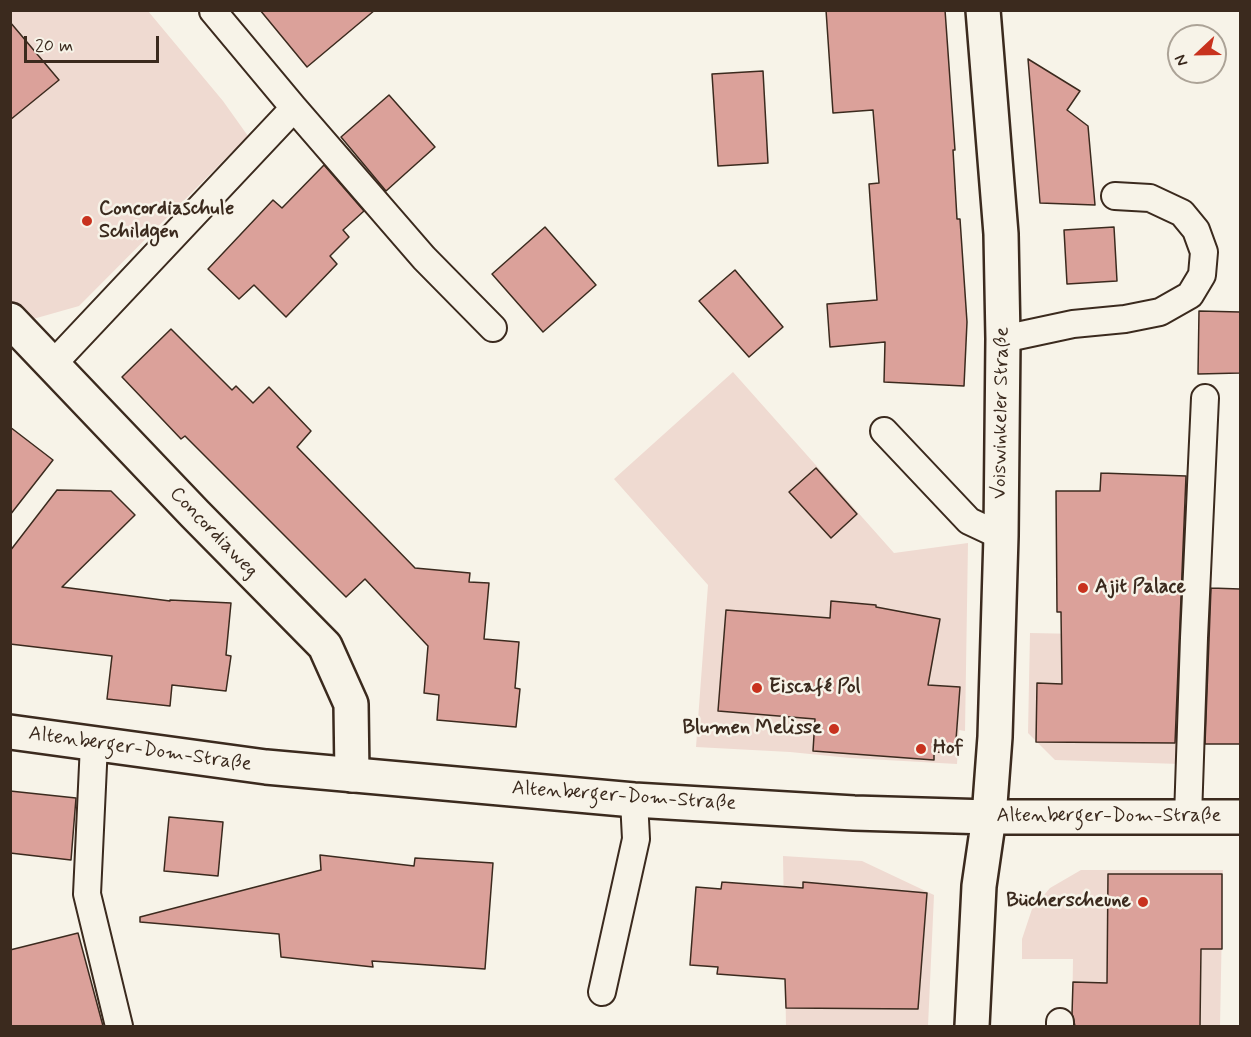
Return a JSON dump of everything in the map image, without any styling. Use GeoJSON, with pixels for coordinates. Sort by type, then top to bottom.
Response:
{"type":"FeatureCollection","features":[{"type":"Feature","properties":{"kind":"main road","name":"Voiswinkeler Straße"},"geometry":{"type":"LineString","coordinates":[[972,1026],[980,886],[989,817],[995,737],[1001,536],[1003,339],[1001,234],[983,10]]}},
{"type":"Feature","properties":{"kind":"main road","name":"Concordiaweg"},"geometry":{"type":"LineString","coordinates":[[10,320],[187,506],[325,646],[351,704],[352,775]]}},
{"type":"Feature","properties":{"kind":"main road","name":"Altenberger-Dom-Straße"},"geometry":{"type":"LineString","coordinates":[[10,732],[266,767],[634,800],[854,813],[989,817],[1240,817]]}},
{"type":"Feature","properties":{"kind":"lane"},"geometry":{"type":"LineString","coordinates":[[213,11],[424,258],[493,328]]}},
{"type":"Feature","properties":{"kind":"lane"},"geometry":{"type":"LineString","coordinates":[[53,364],[294,108]]}},
{"type":"Feature","properties":{"kind":"lane"},"geometry":{"type":"LineString","coordinates":[[1003,339],[1073,324],[1125,319],[1160,312],[1190,295],[1202,275],[1204,252],[1196,230],[1182,213],[1150,198],[1115,196]]}},
{"type":"Feature","properties":{"kind":"lane"},"geometry":{"type":"LineString","coordinates":[[1188,817],[1205,398]]}},
{"type":"Feature","properties":{"kind":"lane"},"geometry":{"type":"LineString","coordinates":[[884,431],[969,521],[1001,536]]}},
{"type":"Feature","properties":{"kind":"lane"},"geometry":{"type":"LineString","coordinates":[[94,744],[87,894],[119,1026]]}},
{"type":"Feature","properties":{"kind":"lane"},"geometry":{"type":"LineString","coordinates":[[602,992],[636,839],[634,800]]}},
{"type":"Feature","properties":{"kind":"shaded area","name":"Concordiaschule Schildgen"},"geometry":{"type":"Polygon","coordinates":[[[10,11],[148,11],[223,101],[248,136],[79,306],[19,323],[10,312],[10,11]]]}},
{"type":"Feature","properties":{"kind":"shaded area"},"geometry":{"type":"Polygon","coordinates":[[[733,372],[894,553],[968,543],[965,731],[959,730],[957,764],[696,747],[708,585],[614,479],[733,372]]]}},
{"type":"Feature","properties":{"kind":"shaded area"},"geometry":{"type":"Polygon","coordinates":[[[1030,633],[1184,636],[1180,764],[1055,760],[1028,733],[1030,633]]]}},
{"type":"Feature","properties":{"kind":"shaded area"},"geometry":{"type":"Polygon","coordinates":[[[783,856],[862,861],[934,895],[928,1026],[786,1026],[783,856]]]}},
{"type":"Feature","properties":{"kind":"shaded area"},"geometry":{"type":"Polygon","coordinates":[[[1081,870],[1223,870],[1220,1026],[1072,1026],[1073,959],[1022,959],[1022,939],[1032,909],[1050,888],[1081,870]]]}},
{"type":"Feature","properties":{"kind":"building"},"geometry":{"type":"Polygon","coordinates":[[[260,10],[375,10],[307,67],[260,10]]]}},
{"type":"Feature","properties":{"kind":"building"},"geometry":{"type":"Polygon","coordinates":[[[826,10],[945,10],[955,150],[953,150],[957,219],[960,219],[967,322],[964,386],[884,382],[885,342],[830,347],[827,304],[877,300],[869,184],[879,183],[873,110],[833,113],[826,10]]]}},
{"type":"Feature","properties":{"kind":"building"},"geometry":{"type":"Polygon","coordinates":[[[10,22],[59,80],[10,120],[10,22]]]}},
{"type":"Feature","properties":{"kind":"building"},"geometry":{"type":"Polygon","coordinates":[[[1028,59],[1080,91],[1067,110],[1088,126],[1095,205],[1040,203],[1028,59]]]}},
{"type":"Feature","properties":{"kind":"building"},"geometry":{"type":"Polygon","coordinates":[[[763,71],[768,163],[718,166],[712,74],[763,71]]]}},
{"type":"Feature","properties":{"kind":"building"},"geometry":{"type":"Polygon","coordinates":[[[389,95],[435,147],[386,191],[341,137],[389,95]]]}},
{"type":"Feature","properties":{"kind":"building"},"geometry":{"type":"Polygon","coordinates":[[[324,165],[364,211],[343,230],[349,237],[330,256],[337,264],[286,317],[254,285],[239,299],[208,269],[273,200],[282,208],[324,165]]]}},
{"type":"Feature","properties":{"kind":"building"},"geometry":{"type":"Polygon","coordinates":[[[545,227],[596,285],[543,332],[492,274],[545,227]]]}},
{"type":"Feature","properties":{"kind":"building"},"geometry":{"type":"Polygon","coordinates":[[[1114,227],[1117,281],[1067,284],[1064,230],[1114,227]]]}},
{"type":"Feature","properties":{"kind":"building"},"geometry":{"type":"Polygon","coordinates":[[[735,270],[783,327],[749,357],[699,301],[735,270]]]}},
{"type":"Feature","properties":{"kind":"building"},"geometry":{"type":"Polygon","coordinates":[[[1199,311],[1240,312],[1240,373],[1198,374],[1199,311]]]}},
{"type":"Feature","properties":{"kind":"building"},"geometry":{"type":"Polygon","coordinates":[[[171,329],[232,390],[236,386],[253,403],[269,387],[311,431],[297,447],[415,568],[470,573],[469,582],[489,583],[484,639],[519,642],[515,688],[520,689],[516,727],[437,720],[439,695],[424,693],[428,646],[365,579],[346,597],[185,436],[181,439],[122,377],[171,329]]]}},
{"type":"Feature","properties":{"kind":"building"},"geometry":{"type":"Polygon","coordinates":[[[10,427],[53,460],[10,515],[10,427]]]}},
{"type":"Feature","properties":{"kind":"building"},"geometry":{"type":"Polygon","coordinates":[[[816,468],[857,514],[831,538],[789,492],[816,468]]]}},
{"type":"Feature","properties":{"kind":"building"},"geometry":{"type":"Polygon","coordinates":[[[1101,473],[1186,476],[1175,743],[1036,742],[1037,683],[1062,684],[1061,612],[1057,612],[1056,491],[1100,491],[1101,473]]]}},
{"type":"Feature","properties":{"kind":"building"},"geometry":{"type":"Polygon","coordinates":[[[57,490],[111,491],[135,515],[62,587],[170,601],[231,603],[226,655],[231,656],[226,691],[172,685],[170,706],[107,699],[112,656],[10,644],[10,551],[57,490]]]}},
{"type":"Feature","properties":{"kind":"building"},"geometry":{"type":"Polygon","coordinates":[[[1211,588],[1240,589],[1240,744],[1205,744],[1211,588]]]}},
{"type":"Feature","properties":{"kind":"building"},"geometry":{"type":"Polygon","coordinates":[[[831,601],[876,605],[876,607],[940,619],[928,685],[960,687],[955,753],[934,752],[934,760],[813,751],[815,719],[718,711],[726,610],[830,618],[831,601]]]}},
{"type":"Feature","properties":{"kind":"building"},"geometry":{"type":"Polygon","coordinates":[[[10,791],[76,798],[71,860],[10,853],[10,791]]]}},
{"type":"Feature","properties":{"kind":"building"},"geometry":{"type":"Polygon","coordinates":[[[169,817],[223,822],[218,876],[164,871],[169,817]]]}},
{"type":"Feature","properties":{"kind":"building"},"geometry":{"type":"Polygon","coordinates":[[[320,855],[414,866],[415,858],[493,863],[485,969],[372,961],[373,967],[281,957],[279,934],[140,922],[140,917],[321,870],[320,855]]]}},
{"type":"Feature","properties":{"kind":"building"},"geometry":{"type":"Polygon","coordinates":[[[1108,874],[1222,874],[1222,949],[1201,949],[1200,1026],[1075,1026],[1072,1014],[1073,982],[1107,983],[1108,874]]]}},
{"type":"Feature","properties":{"kind":"building"},"geometry":{"type":"Polygon","coordinates":[[[722,882],[803,888],[803,882],[927,893],[918,1009],[786,1008],[785,979],[717,974],[718,967],[690,965],[696,887],[721,889],[722,882]]]}},
{"type":"Feature","properties":{"kind":"building"},"geometry":{"type":"Polygon","coordinates":[[[78,933],[103,1026],[10,1026],[10,950],[78,933]]]}},
{"type":"Feature","properties":{"kind":"place","name":"Concordiaschule Schildgen"},"geometry":{"type":"Point","coordinates":[87,221]}},
{"type":"Feature","properties":{"kind":"place","name":"Ajit Palace"},"geometry":{"type":"Point","coordinates":[1083,588]}},
{"type":"Feature","properties":{"kind":"place","name":"Eiscafé Pol"},"geometry":{"type":"Point","coordinates":[757,688]}},
{"type":"Feature","properties":{"kind":"place","name":"Blumen Melisse"},"geometry":{"type":"Point","coordinates":[834,729]}},
{"type":"Feature","properties":{"kind":"place","name":"Hof"},"geometry":{"type":"Point","coordinates":[921,749]}},
{"type":"Feature","properties":{"kind":"place","name":"Bücherscheune"},"geometry":{"type":"Point","coordinates":[1143,902]}}]}
